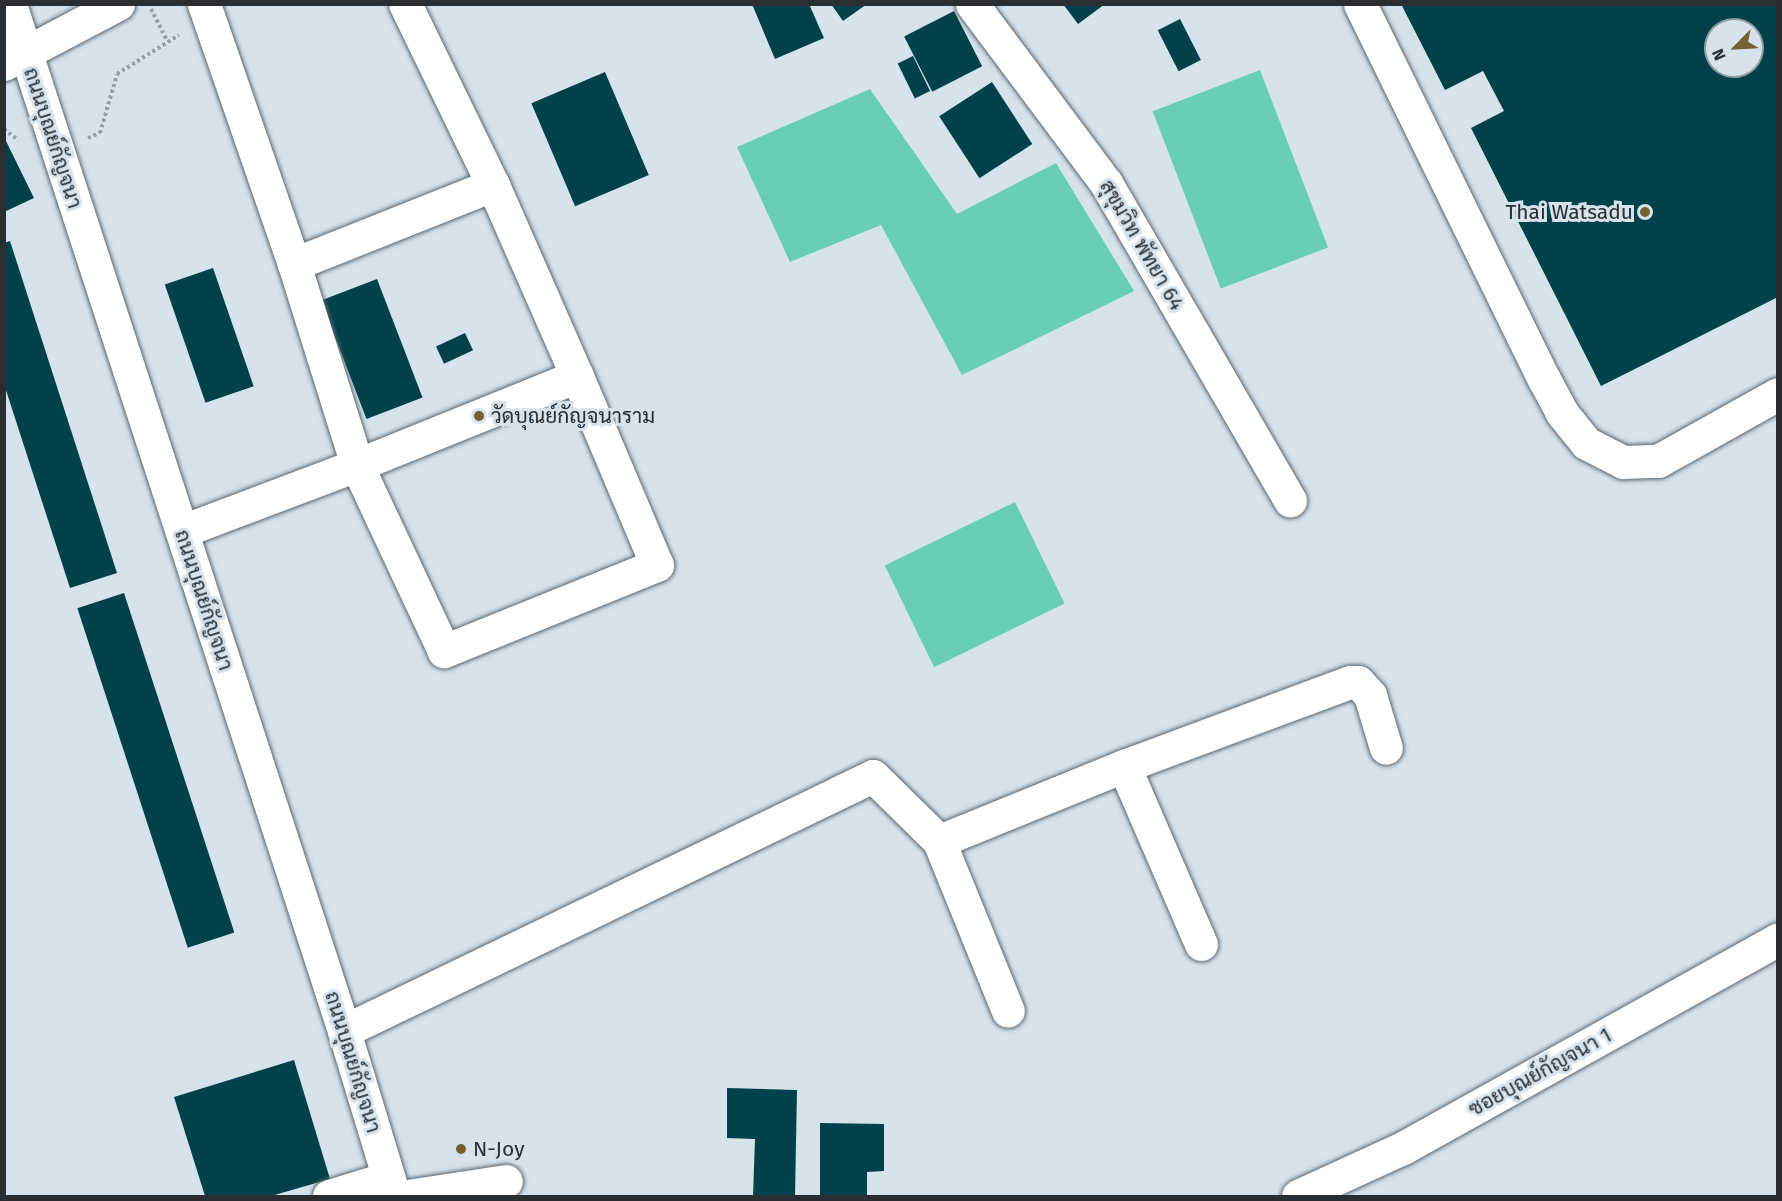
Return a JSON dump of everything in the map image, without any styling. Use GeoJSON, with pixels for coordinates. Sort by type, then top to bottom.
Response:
{"type":"FeatureCollection","features":[{"type":"Feature","properties":{"kind":"main road","name":"ถนนบุณย์กัญจนา"},"geometry":{"type":"LineString","coordinates":[[10,4],[15,59],[58,151],[396,1190]]}},
{"type":"Feature","properties":{"kind":"main road"},"geometry":{"type":"LineString","coordinates":[[15,59],[118,4]]}},
{"type":"Feature","properties":{"kind":"main road"},"geometry":{"type":"LineString","coordinates":[[208,12],[294,264],[357,465],[444,651],[657,565],[493,185],[405,4]]}},
{"type":"Feature","properties":{"kind":"main road","name":"สุขุมวิท พัทยา 64"},"geometry":{"type":"LineString","coordinates":[[972,4],[1106,183],[1290,501]]}},
{"type":"Feature","properties":{"kind":"main road"},"geometry":{"type":"LineString","coordinates":[[1360,4],[1562,413],[1586,443],[1623,462],[1658,461],[1778,394]]}},
{"type":"Feature","properties":{"kind":"main road"},"geometry":{"type":"LineString","coordinates":[[294,264],[493,185]]}},
{"type":"Feature","properties":{"kind":"main road"},"geometry":{"type":"LineString","coordinates":[[182,531],[357,465],[577,376]]}},
{"type":"Feature","properties":{"kind":"main road"},"geometry":{"type":"LineString","coordinates":[[939,841],[1124,766],[1350,682],[1358,682],[1370,695],[1386,748]]}},
{"type":"Feature","properties":{"kind":"main road"},"geometry":{"type":"LineString","coordinates":[[1124,766],[1201,944]]}},
{"type":"Feature","properties":{"kind":"main road"},"geometry":{"type":"LineString","coordinates":[[344,1030],[873,776],[939,841],[1008,1011]]}},
{"type":"Feature","properties":{"kind":"main road","name":"ซอยบุณย์กัญจนา 1"},"geometry":{"type":"LineString","coordinates":[[1298,1197],[1403,1148],[1778,939]]}},
{"type":"Feature","properties":{"kind":"main road"},"geometry":{"type":"LineString","coordinates":[[329,1197],[506,1181]]}},
{"type":"Feature","properties":{"kind":"path"},"geometry":{"type":"LineString","coordinates":[[149,4],[167,40]]}},
{"type":"Feature","properties":{"kind":"path"},"geometry":{"type":"LineString","coordinates":[[4,129],[40,158],[99,133],[117,74],[208,12]]}},
{"type":"Feature","properties":{"kind":"shaded area"},"geometry":{"type":"Polygon","coordinates":[[[1260,70],[1328,247],[1221,289],[1153,111],[1260,70]]]}},
{"type":"Feature","properties":{"kind":"shaded area"},"geometry":{"type":"Polygon","coordinates":[[[870,89],[957,214],[1056,163],[1134,291],[962,375],[881,225],[790,262],[737,147],[870,89]]]}},
{"type":"Feature","properties":{"kind":"shaded area"},"geometry":{"type":"Polygon","coordinates":[[[1015,502],[1065,604],[934,667],[885,566],[1015,502]]]}},
{"type":"Feature","properties":{"kind":"building"},"geometry":{"type":"Polygon","coordinates":[[[752,4],[809,4],[824,38],[775,59],[752,4]]]}},
{"type":"Feature","properties":{"kind":"building"},"geometry":{"type":"Polygon","coordinates":[[[831,4],[867,4],[843,21],[831,4]]]}},
{"type":"Feature","properties":{"kind":"building"},"geometry":{"type":"Polygon","coordinates":[[[1063,4],[1105,4],[1078,24],[1063,4]]]}},
{"type":"Feature","properties":{"kind":"building","name":"Thai Watsadu"},"geometry":{"type":"Polygon","coordinates":[[[1401,4],[1778,4],[1778,297],[1601,386],[1471,128],[1504,111],[1483,71],[1445,90],[1401,4]]]}},
{"type":"Feature","properties":{"kind":"building"},"geometry":{"type":"Polygon","coordinates":[[[954,11],[982,66],[932,92],[904,36],[954,11]]]}},
{"type":"Feature","properties":{"kind":"building"},"geometry":{"type":"Polygon","coordinates":[[[1180,19],[1201,60],[1179,71],[1158,30],[1180,19]]]}},
{"type":"Feature","properties":{"kind":"building"},"geometry":{"type":"Polygon","coordinates":[[[913,56],[930,91],[915,99],[898,63],[913,56]]]}},
{"type":"Feature","properties":{"kind":"building"},"geometry":{"type":"Polygon","coordinates":[[[605,72],[649,175],[575,206],[531,103],[605,72]]]}},
{"type":"Feature","properties":{"kind":"building"},"geometry":{"type":"Polygon","coordinates":[[[992,82],[1032,144],[979,178],[939,116],[992,82]]]}},
{"type":"Feature","properties":{"kind":"building"},"geometry":{"type":"Polygon","coordinates":[[[4,137],[34,198],[4,212],[4,137]]]}},
{"type":"Feature","properties":{"kind":"building"},"geometry":{"type":"Polygon","coordinates":[[[10,241],[117,573],[70,588],[4,384],[4,243],[10,241]]]}},
{"type":"Feature","properties":{"kind":"building"},"geometry":{"type":"Polygon","coordinates":[[[213,268],[254,386],[205,403],[165,285],[213,268]]]}},
{"type":"Feature","properties":{"kind":"building"},"geometry":{"type":"Polygon","coordinates":[[[377,279],[423,398],[366,419],[321,301],[377,279]]]}},
{"type":"Feature","properties":{"kind":"building"},"geometry":{"type":"Polygon","coordinates":[[[465,333],[473,350],[444,364],[436,347],[465,333]]]}},
{"type":"Feature","properties":{"kind":"building"},"geometry":{"type":"Polygon","coordinates":[[[124,593],[234,933],[188,948],[77,608],[124,593]]]}},
{"type":"Feature","properties":{"kind":"building"},"geometry":{"type":"Polygon","coordinates":[[[294,1060],[330,1179],[271,1196],[205,1196],[174,1097],[294,1060]]]}},
{"type":"Feature","properties":{"kind":"building"},"geometry":{"type":"Polygon","coordinates":[[[727,1088],[797,1090],[795,1196],[753,1196],[755,1139],[727,1138],[727,1088]]]}},
{"type":"Feature","properties":{"kind":"building"},"geometry":{"type":"Polygon","coordinates":[[[820,1123],[884,1124],[884,1171],[867,1172],[867,1196],[820,1196],[820,1123]]]}},
{"type":"Feature","properties":{"kind":"place","name":"Thai Watsadu"},"geometry":{"type":"Point","coordinates":[1645,212]}},
{"type":"Feature","properties":{"kind":"place","name":"วัดบุณย์กัญจนาราม"},"geometry":{"type":"Point","coordinates":[479,416]}},
{"type":"Feature","properties":{"kind":"place","name":"N-Joy"},"geometry":{"type":"Point","coordinates":[461,1149]}}]}
